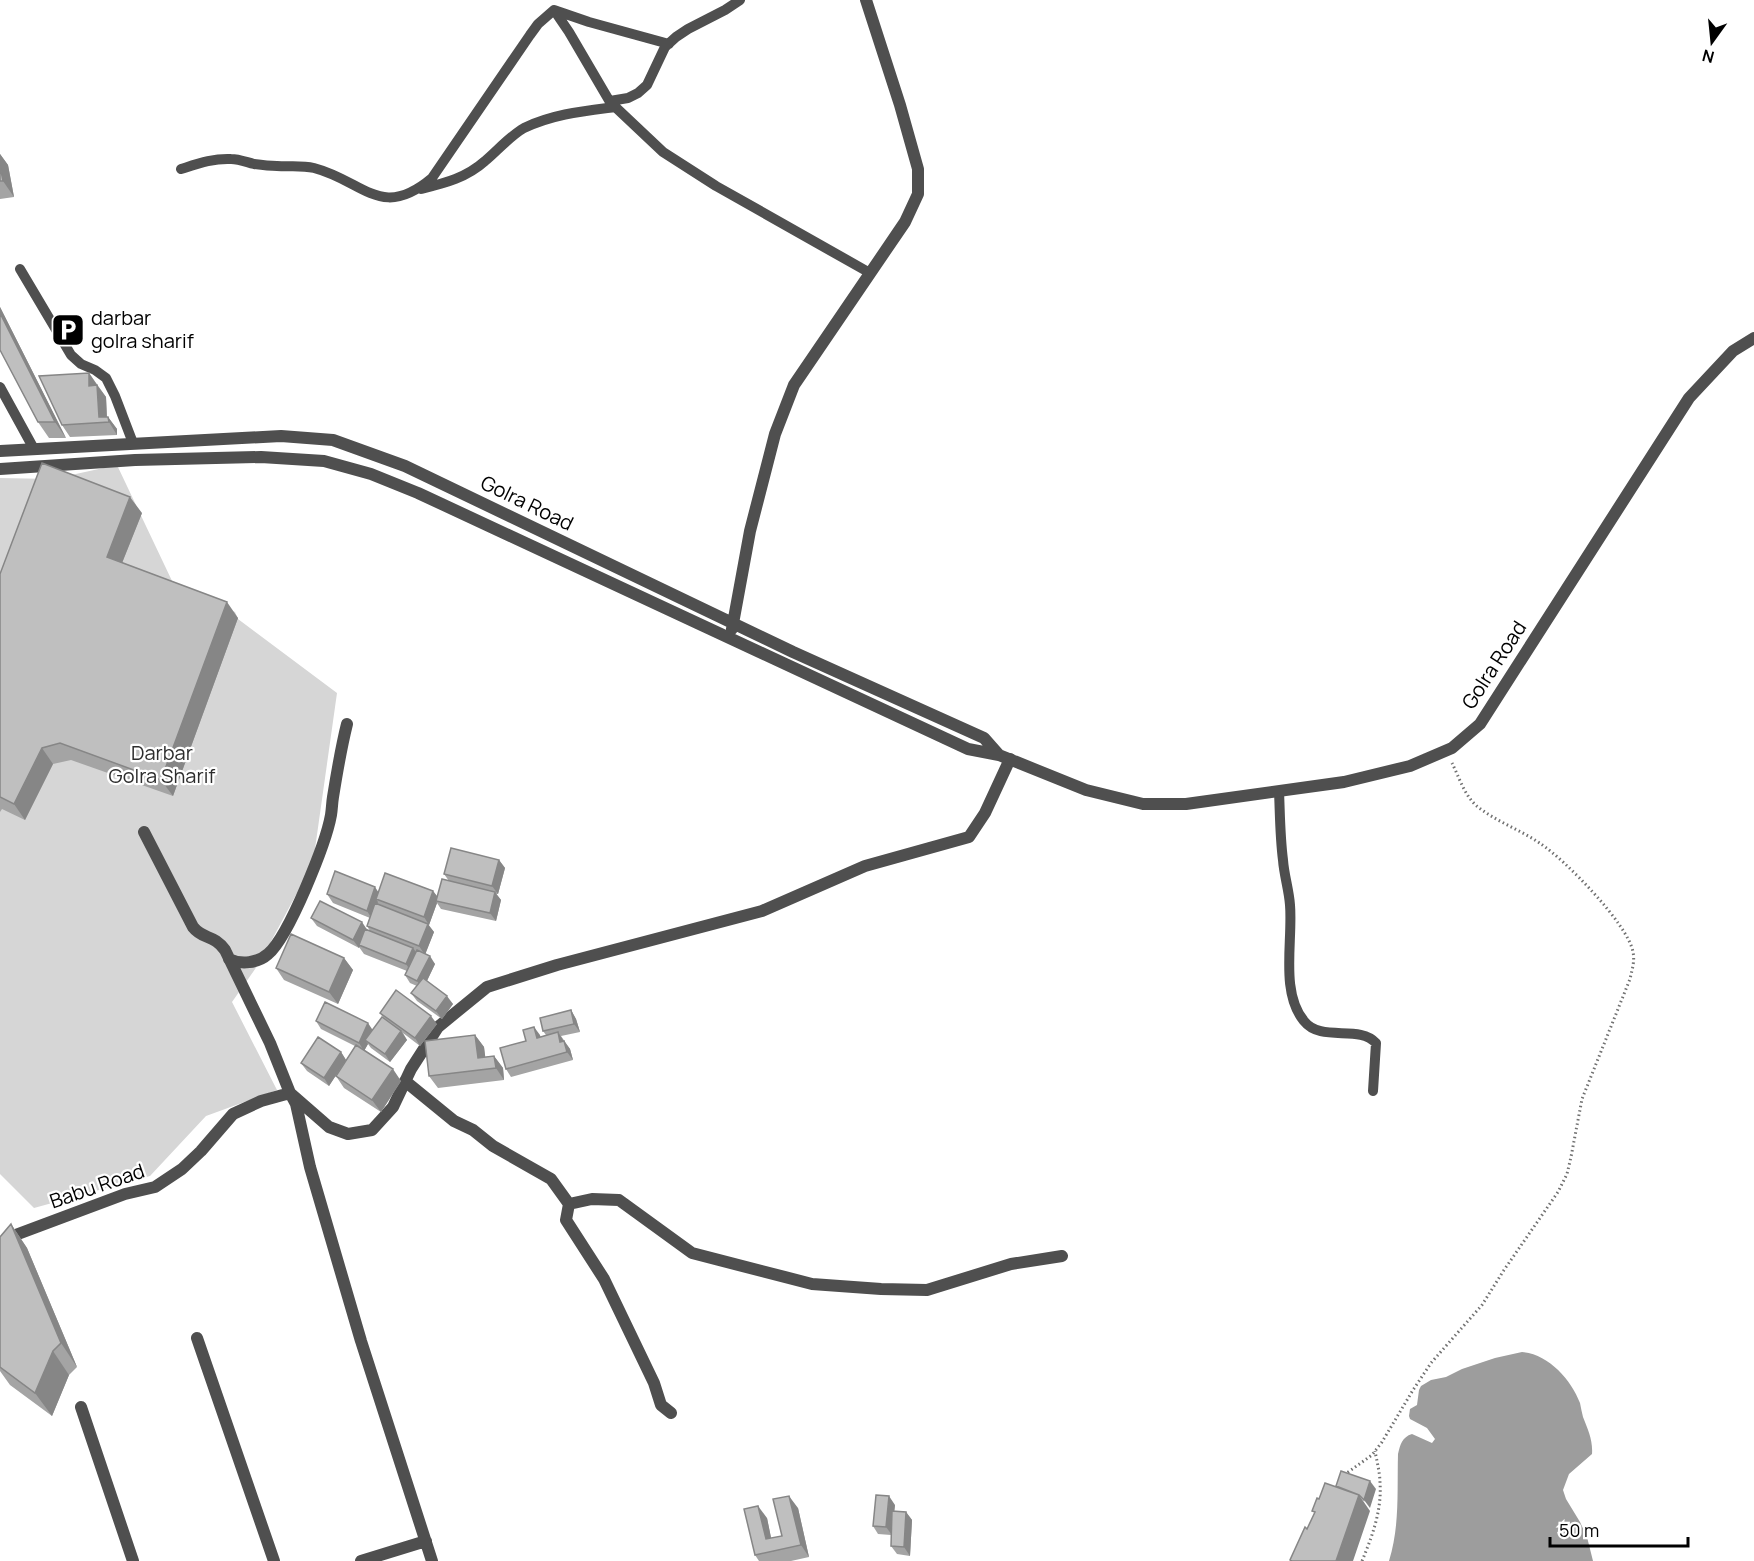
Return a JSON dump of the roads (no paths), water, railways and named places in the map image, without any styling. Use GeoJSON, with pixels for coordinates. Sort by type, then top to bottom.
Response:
{"type":"FeatureCollection","features":[{"type":"Feature","properties":{"kind":"street"},"geometry":{"type":"LineString","coordinates":[[729,637],[734,623],[750,531],[775,434],[794,385],[905,222],[918,194],[918,169],[866,0]]}},
{"type":"Feature","properties":{"kind":"street","name":"Golra Road"},"geometry":{"type":"LineString","coordinates":[[0,470],[158,459],[261,457],[324,462],[371,474],[418,493],[968,749],[1004,757],[1086,790],[1143,804],[1186,804],[1344,782],[1410,766],[1452,748],[1480,724],[1689,398],[1733,351],[1754,338]]}},
{"type":"Feature","properties":{"kind":"street","name":"Golra Road"},"geometry":{"type":"LineString","coordinates":[[0,451],[281,436],[333,440],[405,466],[793,652],[984,738],[1004,757]]}},
{"type":"Feature","properties":{"kind":"street"},"geometry":{"type":"LineString","coordinates":[[229,959],[246,963],[267,954],[280,940],[311,874],[324,839],[331,814],[347,724]]}},
{"type":"Feature","properties":{"kind":"street"},"geometry":{"type":"LineString","coordinates":[[290,1093],[329,1127],[348,1134],[372,1130],[393,1107],[411,1069],[438,1028],[487,987],[557,965],[762,911],[865,866],[969,837],[985,813],[1004,757]]}},
{"type":"Feature","properties":{"kind":"street"},"geometry":{"type":"LineString","coordinates":[[144,832],[193,927],[198,933],[220,942],[275,1053],[296,1104],[310,1167],[358,1330],[432,1561]]}},
{"type":"Feature","properties":{"kind":"street"},"geometry":{"type":"LineString","coordinates":[[405,1081],[454,1121],[473,1130],[493,1146],[551,1179],[569,1203],[566,1220],[604,1279],[654,1383],[662,1405],[671,1413]]}},
{"type":"Feature","properties":{"kind":"street","name":"Babu Road"},"geometry":{"type":"LineString","coordinates":[[0,1250],[10,1237],[125,1194],[155,1187],[189,1163],[233,1114],[261,1101],[290,1093]]}},
{"type":"Feature","properties":{"kind":"street"},"geometry":{"type":"LineString","coordinates":[[569,1203],[592,1199],[619,1200],[692,1253],[812,1284],[927,1290],[1011,1264],[1062,1256]]}},
{"type":"Feature","properties":{"kind":"street"},"geometry":{"type":"LineString","coordinates":[[197,1338],[274,1561]]}},
{"type":"Feature","properties":{"kind":"street"},"geometry":{"type":"LineString","coordinates":[[81,1407],[133,1561]]}},
{"type":"Feature","properties":{"kind":"street"},"geometry":{"type":"LineString","coordinates":[[361,1561],[426,1541]]}},
{"type":"Feature","properties":{"kind":"lane"},"geometry":{"type":"LineString","coordinates":[[181,169],[201,163],[233,159],[256,164],[313,168],[382,197],[400,197],[418,189],[448,183],[483,164],[522,129],[548,119],[612,104],[638,93],[647,85],[665,47],[688,29],[740,0]]}},
{"type":"Feature","properties":{"kind":"lane"},"geometry":{"type":"LineString","coordinates":[[554,10],[669,44]]}},
{"type":"Feature","properties":{"kind":"lane"},"geometry":{"type":"LineString","coordinates":[[554,10],[570,32],[612,104],[663,152],[688,169],[870,273]]}},
{"type":"Feature","properties":{"kind":"lane"},"geometry":{"type":"LineString","coordinates":[[418,189],[432,178],[538,24],[554,10]]}},
{"type":"Feature","properties":{"kind":"lane"},"geometry":{"type":"LineString","coordinates":[[20,269],[71,355],[81,364],[106,378],[134,443]]}},
{"type":"Feature","properties":{"kind":"lane"},"geometry":{"type":"LineString","coordinates":[[0,387],[34,449]]}},
{"type":"Feature","properties":{"kind":"lane"},"geometry":{"type":"LineString","coordinates":[[1279,791],[1282,857],[1290,903],[1290,988],[1304,1022],[1315,1029],[1329,1033],[1367,1035],[1376,1042],[1373,1091]]}},
{"type":"Feature","properties":{"kind":"place","name":"darbar golra sharif"},"geometry":{"type":"Point","coordinates":[68,330]}},
{"type":"Feature","properties":{"kind":"park label","name":"Darbar Golra Sharif"},"geometry":{"type":"Point","coordinates":[162,764]}}]}
